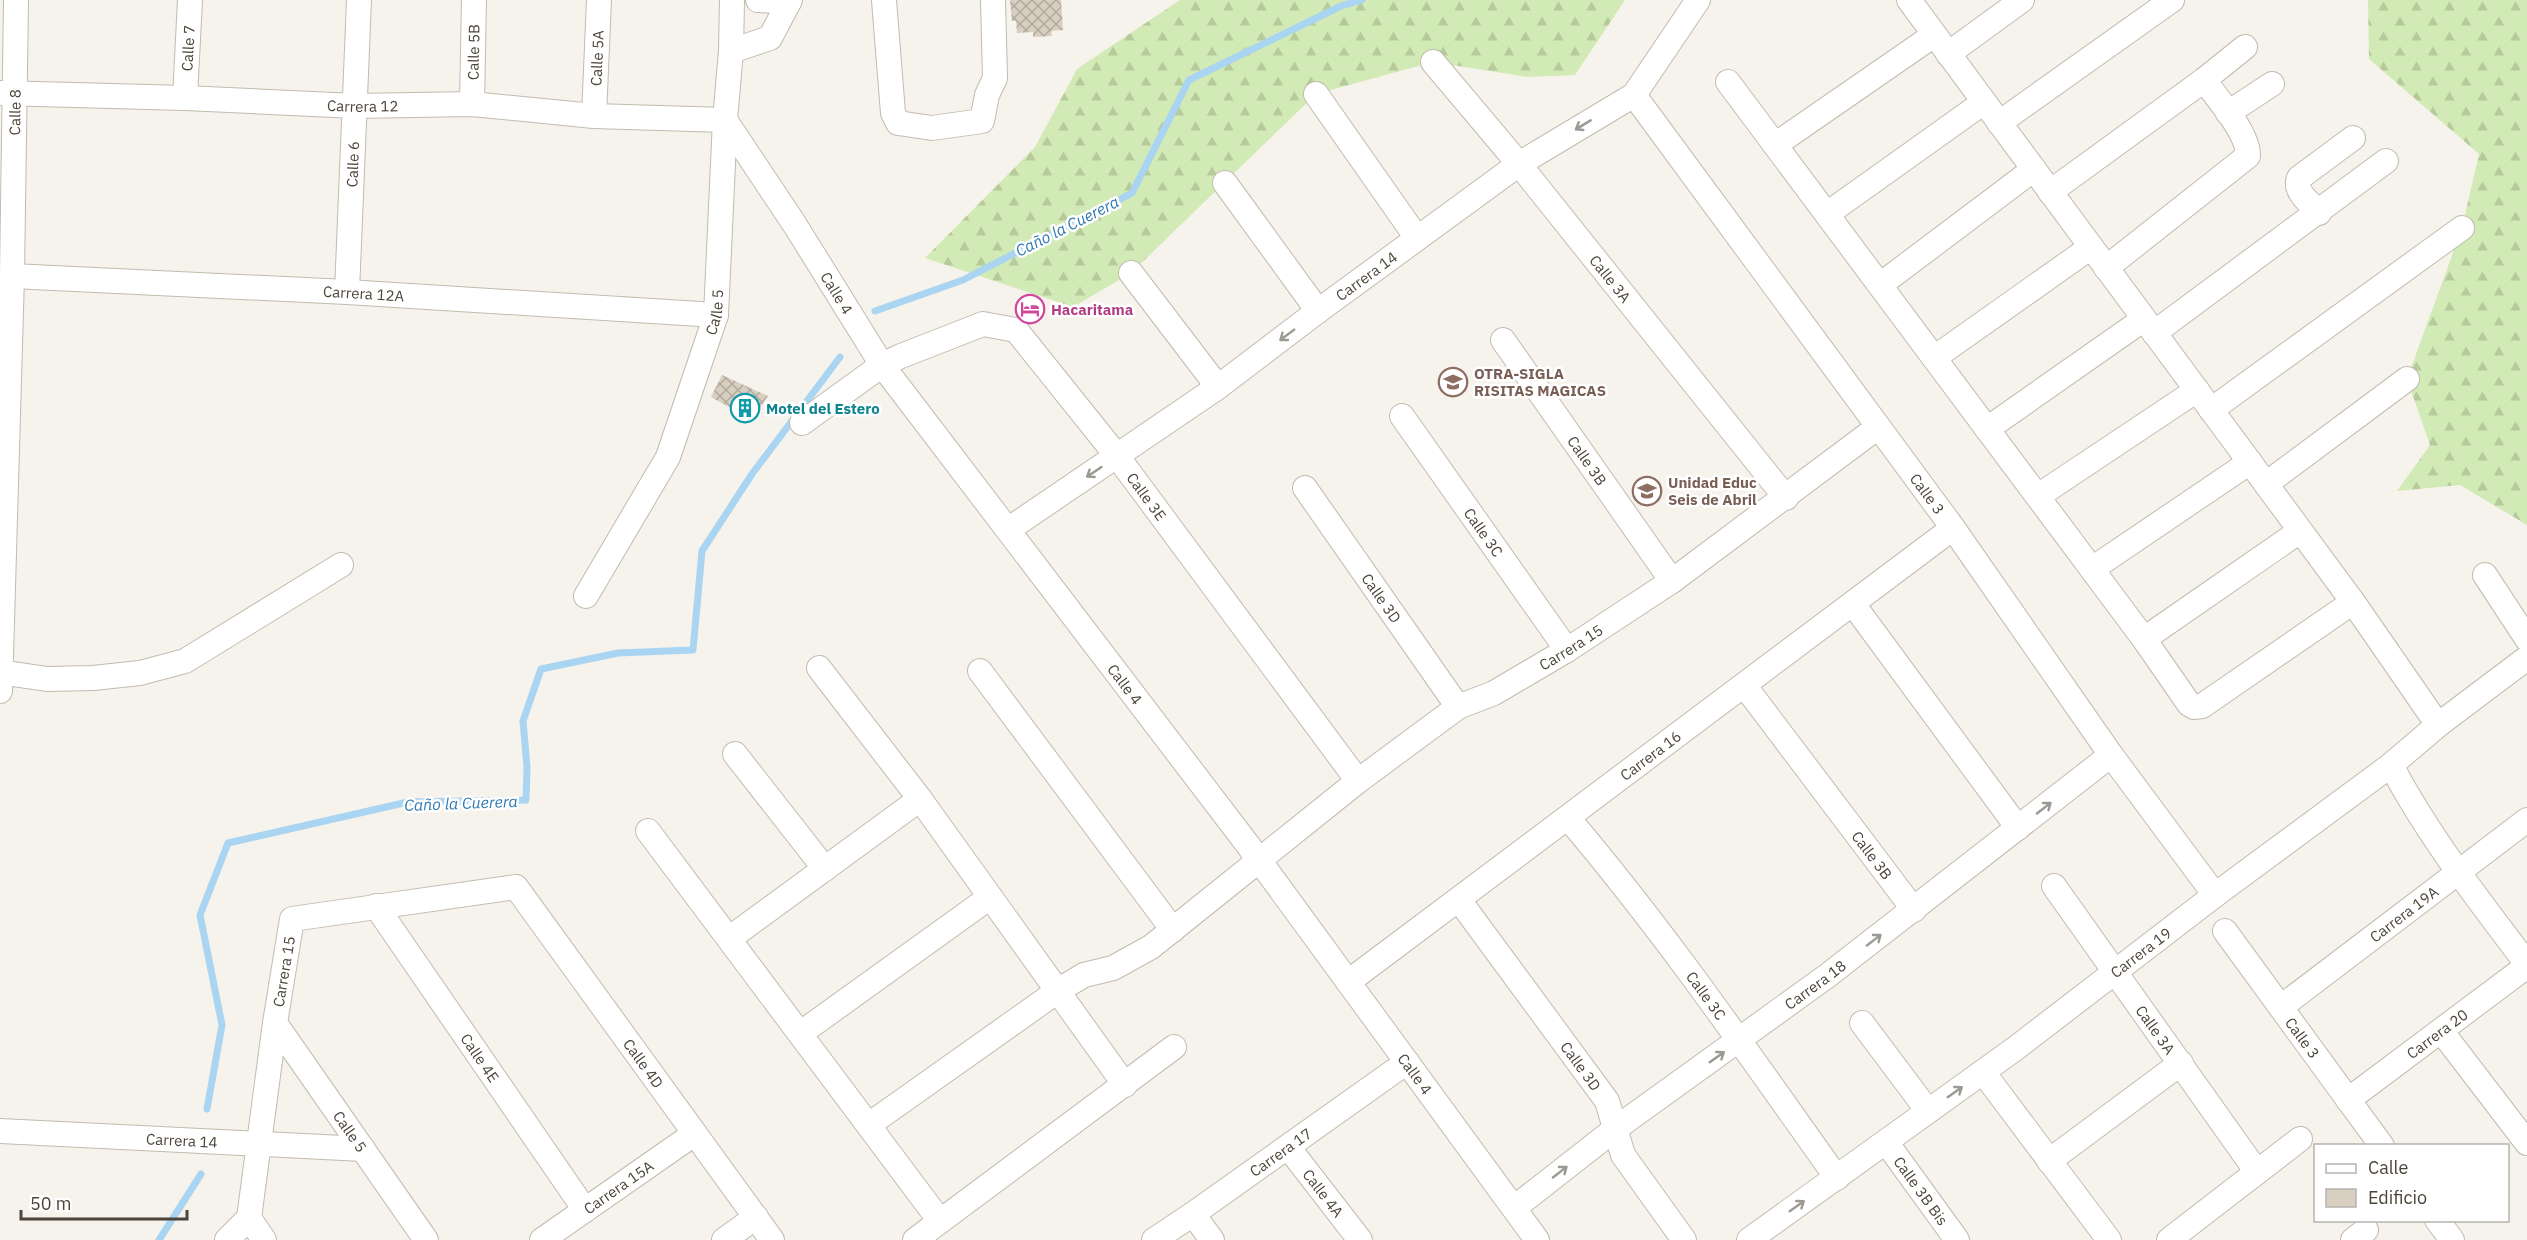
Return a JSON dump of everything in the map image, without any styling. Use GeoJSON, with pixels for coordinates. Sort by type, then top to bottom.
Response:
{"type":"FeatureCollection","features":[{"type":"Feature","properties":{"kind":"street","name":"Calle 8"},"geometry":{"type":"LineString","coordinates":[[0,691],[12,276],[7,93],[16,0]]}},
{"type":"Feature","properties":{"kind":"street","name":"Calle 7"},"geometry":{"type":"LineString","coordinates":[[185,98],[190,0]]}},
{"type":"Feature","properties":{"kind":"street","name":"Calle 6"},"geometry":{"type":"LineString","coordinates":[[347,292],[359,0]]}},
{"type":"Feature","properties":{"kind":"street","name":"Calle 5B"},"geometry":{"type":"LineString","coordinates":[[472,104],[474,0]]}},
{"type":"Feature","properties":{"kind":"street","name":"Calle 5A"},"geometry":{"type":"LineString","coordinates":[[594,116],[599,0]]}},
{"type":"Feature","properties":{"kind":"street","name":"Calle 5"},"geometry":{"type":"LineString","coordinates":[[586,596],[668,457],[716,315],[732,0]]}},
{"type":"Feature","properties":{"kind":"street"},"geometry":{"type":"LineString","coordinates":[[731,51],[770,38],[789,1],[758,0]]}},
{"type":"Feature","properties":{"kind":"street"},"geometry":{"type":"LineString","coordinates":[[884,0],[893,113],[898,123],[932,128],[982,121],[987,95],[995,78],[993,0]]}},
{"type":"Feature","properties":{"kind":"street","name":"Carrera 14"},"geometry":{"type":"LineString","coordinates":[[1009,529],[1218,387],[1519,164],[1634,95],[1698,0]]}},
{"type":"Feature","properties":{"kind":"street"},"geometry":{"type":"LineString","coordinates":[[1909,0],[2353,602],[2438,725]]}},
{"type":"Feature","properties":{"kind":"street"},"geometry":{"type":"LineString","coordinates":[[1948,54],[2022,0]]}},
{"type":"Feature","properties":{"kind":"street"},"geometry":{"type":"LineString","coordinates":[[1999,123],[2172,0]]}},
{"type":"Feature","properties":{"kind":"street"},"geometry":{"type":"LineString","coordinates":[[1775,145],[1934,35]]}},
{"type":"Feature","properties":{"kind":"street"},"geometry":{"type":"LineString","coordinates":[[2050,192],[2204,80],[2245,47]]}},
{"type":"Feature","properties":{"kind":"street","name":"Calle 3A"},"geometry":{"type":"LineString","coordinates":[[1432,62],[1519,164],[1786,498]]}},
{"type":"Feature","properties":{"kind":"street"},"geometry":{"type":"LineString","coordinates":[[2106,268],[2248,156],[2248,148],[2228,113],[2204,80]]}},
{"type":"Feature","properties":{"kind":"street"},"geometry":{"type":"LineString","coordinates":[[1728,82],[2144,639],[2189,704],[2194,707],[2202,705],[2353,602]]}},
{"type":"Feature","properties":{"kind":"street"},"geometry":{"type":"LineString","coordinates":[[2228,113],[2272,84]]}},
{"type":"Feature","properties":{"kind":"street","name":"Carrera 12"},"geometry":{"type":"LineString","coordinates":[[7,93],[354,106],[472,104],[594,116],[725,120]]}},
{"type":"Feature","properties":{"kind":"street"},"geometry":{"type":"LineString","coordinates":[[1316,94],[1417,238]]}},
{"type":"Feature","properties":{"kind":"street","name":"Calle 3"},"geometry":{"type":"LineString","coordinates":[[1634,95],[1953,528],[2111,755],[2215,895]]}},
{"type":"Feature","properties":{"kind":"street"},"geometry":{"type":"LineString","coordinates":[[1827,214],[1984,102]]}},
{"type":"Feature","properties":{"kind":"street","name":"Calle 4"},"geometry":{"type":"LineString","coordinates":[[725,120],[795,225],[882,365],[1260,861],[1537,1240]]}},
{"type":"Feature","properties":{"kind":"street"},"geometry":{"type":"LineString","coordinates":[[2319,213],[2298,189],[2296,183],[2299,178],[2353,138]]}},
{"type":"Feature","properties":{"kind":"street"},"geometry":{"type":"LineString","coordinates":[[1987,429],[2149,326],[2319,213],[2386,161]]}},
{"type":"Feature","properties":{"kind":"street"},"geometry":{"type":"LineString","coordinates":[[1880,285],[2034,170]]}},
{"type":"Feature","properties":{"kind":"street"},"geometry":{"type":"LineString","coordinates":[[1225,183],[1318,311]]}},
{"type":"Feature","properties":{"kind":"street"},"geometry":{"type":"LineString","coordinates":[[2211,410],[2462,228]]}},
{"type":"Feature","properties":{"kind":"street"},"geometry":{"type":"LineString","coordinates":[[1934,358],[2091,247]]}},
{"type":"Feature","properties":{"kind":"street"},"geometry":{"type":"LineString","coordinates":[[1131,273],[1218,387]]}},
{"type":"Feature","properties":{"kind":"street","name":"Carrera 12A"},"geometry":{"type":"LineString","coordinates":[[12,276],[347,292],[716,315]]}},
{"type":"Feature","properties":{"kind":"street","name":"Calle 3E"},"geometry":{"type":"LineString","coordinates":[[802,423],[882,365],[983,324],[1016,330],[1117,456],[1358,781]]}},
{"type":"Feature","properties":{"kind":"street","name":"Calle 3B"},"geometry":{"type":"LineString","coordinates":[[1503,340],[1672,580]]}},
{"type":"Feature","properties":{"kind":"street"},"geometry":{"type":"LineString","coordinates":[[2266,484],[2407,379]]}},
{"type":"Feature","properties":{"kind":"street"},"geometry":{"type":"LineString","coordinates":[[2038,496],[2197,390]]}},
{"type":"Feature","properties":{"kind":"street","name":"Calle 3C"},"geometry":{"type":"LineString","coordinates":[[1401,416],[1566,650]]}},
{"type":"Feature","properties":{"kind":"street","name":"Carrera 15"},"geometry":{"type":"LineString","coordinates":[[870,1124],[1059,990],[1084,975],[1113,968],[1151,947],[1358,781],[1458,707],[1494,693],[1566,650],[1672,580],[1786,498],[1878,427]]}},
{"type":"Feature","properties":{"kind":"street"},"geometry":{"type":"LineString","coordinates":[[2092,569],[2250,462]]}},
{"type":"Feature","properties":{"kind":"street","name":"Calle 3D"},"geometry":{"type":"LineString","coordinates":[[1305,488],[1458,707]]}},
{"type":"Feature","properties":{"kind":"street","name":"Carrera 16"},"geometry":{"type":"LineString","coordinates":[[1348,982],[1953,528]]}},
{"type":"Feature","properties":{"kind":"street"},"geometry":{"type":"LineString","coordinates":[[2144,639],[2300,531]]}},
{"type":"Feature","properties":{"kind":"street"},"geometry":{"type":"LineString","coordinates":[[0,672],[47,678],[93,678],[140,673],[185,660],[341,565]]}},
{"type":"Feature","properties":{"kind":"street"},"geometry":{"type":"LineString","coordinates":[[2485,575],[2527,639]]}},
{"type":"Feature","properties":{"kind":"street"},"geometry":{"type":"LineString","coordinates":[[1853,604],[2018,828]]}},
{"type":"Feature","properties":{"kind":"street","name":"Carrera 19"},"geometry":{"type":"LineString","coordinates":[[1749,1240],[1983,1072],[2215,895],[2391,765],[2438,725],[2527,658]]}},
{"type":"Feature","properties":{"kind":"street"},"geometry":{"type":"LineString","coordinates":[[819,668],[920,799],[1125,1085]]}},
{"type":"Feature","properties":{"kind":"street"},"geometry":{"type":"LineString","coordinates":[[980,671],[1173,930]]}},
{"type":"Feature","properties":{"kind":"street","name":"Calle 3B"},"geometry":{"type":"LineString","coordinates":[[1744,686],[1914,909]]}},
{"type":"Feature","properties":{"kind":"street"},"geometry":{"type":"LineString","coordinates":[[735,754],[825,869]]}},
{"type":"Feature","properties":{"kind":"street","name":"Carrera 18"},"geometry":{"type":"LineString","coordinates":[[1514,1208],[1615,1129],[1740,1041],[1914,909],[2111,755]]}},
{"type":"Feature","properties":{"kind":"street"},"geometry":{"type":"LineString","coordinates":[[2391,765],[2403,788],[2459,873],[2527,965]]}},
{"type":"Feature","properties":{"kind":"street"},"geometry":{"type":"LineString","coordinates":[[730,938],[920,799]]}},
{"type":"Feature","properties":{"kind":"street","name":"Calle 3C"},"geometry":{"type":"LineString","coordinates":[[1568,818],[1614,872],[1740,1041],[1837,1178]]}},
{"type":"Feature","properties":{"kind":"street","name":"Carrera 19A"},"geometry":{"type":"LineString","coordinates":[[2281,1007],[2527,820]]}},
{"type":"Feature","properties":{"kind":"street"},"geometry":{"type":"LineString","coordinates":[[648,831],[870,1124],[940,1221]]}},
{"type":"Feature","properties":{"kind":"street","name":"Calle 3A"},"geometry":{"type":"LineString","coordinates":[[2054,886],[2257,1172]]}},
{"type":"Feature","properties":{"kind":"street","name":"Carrera 15"},"geometry":{"type":"LineString","coordinates":[[249,1218],[275,1023],[292,919],[516,887]]}},
{"type":"Feature","properties":{"kind":"street","name":"Calle 4D"},"geometry":{"type":"LineString","coordinates":[[516,887],[772,1240]]}},
{"type":"Feature","properties":{"kind":"street"},"geometry":{"type":"LineString","coordinates":[[801,1033],[990,897]]}},
{"type":"Feature","properties":{"kind":"street","name":"Calle 3D"},"geometry":{"type":"LineString","coordinates":[[1459,900],[1607,1101],[1623,1155],[1684,1240]]}},
{"type":"Feature","properties":{"kind":"street","name":"Calle 4E"},"geometry":{"type":"LineString","coordinates":[[376,906],[585,1210]]}},
{"type":"Feature","properties":{"kind":"street","name":"Calle 3"},"geometry":{"type":"LineString","coordinates":[[2225,931],[2381,1144]]}},
{"type":"Feature","properties":{"kind":"street","name":"Carrera 20"},"geometry":{"type":"LineString","coordinates":[[2348,1100],[2442,1032],[2527,965]]}},
{"type":"Feature","properties":{"kind":"street","name":"Calle 5"},"geometry":{"type":"LineString","coordinates":[[275,1023],[426,1240]]}},
{"type":"Feature","properties":{"kind":"street"},"geometry":{"type":"LineString","coordinates":[[1862,1023],[1928,1111]]}},
{"type":"Feature","properties":{"kind":"street"},"geometry":{"type":"LineString","coordinates":[[2442,1032],[2520,1118],[2527,1143]]}},
{"type":"Feature","properties":{"kind":"street"},"geometry":{"type":"LineString","coordinates":[[915,1240],[1174,1047]]}},
{"type":"Feature","properties":{"kind":"street","name":"Carrera 17"},"geometry":{"type":"LineString","coordinates":[[1154,1240],[1407,1062]]}},
{"type":"Feature","properties":{"kind":"street"},"geometry":{"type":"LineString","coordinates":[[2049,1161],[2181,1063]]}},
{"type":"Feature","properties":{"kind":"street"},"geometry":{"type":"LineString","coordinates":[[1983,1072],[2109,1240]]}},
{"type":"Feature","properties":{"kind":"street","name":"Carrera 14"},"geometry":{"type":"LineString","coordinates":[[0,1131],[363,1149]]}},
{"type":"Feature","properties":{"kind":"street","name":"Carrera 15A"},"geometry":{"type":"LineString","coordinates":[[542,1240],[694,1134]]}},
{"type":"Feature","properties":{"kind":"street"},"geometry":{"type":"LineString","coordinates":[[2169,1240],[2300,1139]]}},
{"type":"Feature","properties":{"kind":"street","name":"Calle 3B Bis"},"geometry":{"type":"LineString","coordinates":[[1886,1142],[1954,1239]]}},
{"type":"Feature","properties":{"kind":"street","name":"Calle 4A"},"geometry":{"type":"LineString","coordinates":[[1288,1147],[1360,1240]]}},
{"type":"Feature","properties":{"kind":"street"},"geometry":{"type":"LineString","coordinates":[[1193,1214],[1212,1240]]}},
{"type":"Feature","properties":{"kind":"street"},"geometry":{"type":"LineString","coordinates":[[724,1240],[756,1217]]}},
{"type":"Feature","properties":{"kind":"street"},"geometry":{"type":"LineString","coordinates":[[227,1240],[249,1218],[264,1240]]}},
{"type":"Feature","properties":{"kind":"street"},"geometry":{"type":"LineString","coordinates":[[2439,1222],[2452,1240]]}},
{"type":"Feature","properties":{"kind":"green space"},"geometry":{"type":"Polygon","coordinates":[[[1180,0],[1625,0],[1575,75],[1528,77],[1433,62],[1316,94],[1131,273],[1073,307],[925,258],[1035,147],[1077,69],[1180,0]]]}},
{"type":"Feature","properties":{"kind":"green space"},"geometry":{"type":"Polygon","coordinates":[[[2368,0],[2527,0],[2527,525],[2460,485],[2397,491],[2430,445],[2407,379],[2462,228],[2479,154],[2369,59],[2368,0]]]}},
{"type":"Feature","properties":{"kind":"building"},"geometry":{"type":"Polygon","coordinates":[[[1010,0],[1061,0],[1063,30],[1051,31],[1052,36],[1033,37],[1033,32],[1017,33],[1016,21],[1012,21],[1010,0]]]}},
{"type":"Feature","properties":{"kind":"building","name":"Motel del Estero"},"geometry":{"type":"Polygon","coordinates":[[[722,375],[768,396],[752,420],[711,397],[722,375]]]}},
{"type":"Feature","properties":{"kind":"waterway","name":"Caño la Cuerera"},"geometry":{"type":"LineString","coordinates":[[875,311],[963,280],[1132,193],[1189,80],[1341,6],[1362,0]]}},
{"type":"Feature","properties":{"kind":"waterway","name":"Caño la Cuerera"},"geometry":{"type":"LineString","coordinates":[[207,1109],[222,1025],[200,915],[228,843],[408,802],[526,800],[527,767],[523,721],[541,669],[618,653],[693,650],[702,551],[752,474],[840,357]]}},
{"type":"Feature","properties":{"kind":"waterway","name":"Caño la Cuerera"},"geometry":{"type":"LineString","coordinates":[[159,1240],[201,1174]]}},
{"type":"Feature","properties":{"kind":"place","name":"Hacaritama"},"geometry":{"type":"Point","coordinates":[1030,309]}},
{"type":"Feature","properties":{"kind":"place","name":"OTRA-SIGLA RISITAS MAGICAS"},"geometry":{"type":"Point","coordinates":[1453,382]}},
{"type":"Feature","properties":{"kind":"place","name":"Motel del Estero"},"geometry":{"type":"Point","coordinates":[745,408]}},
{"type":"Feature","properties":{"kind":"place","name":"Unidad Educ Seis de Abril"},"geometry":{"type":"Point","coordinates":[1647,491]}}]}
